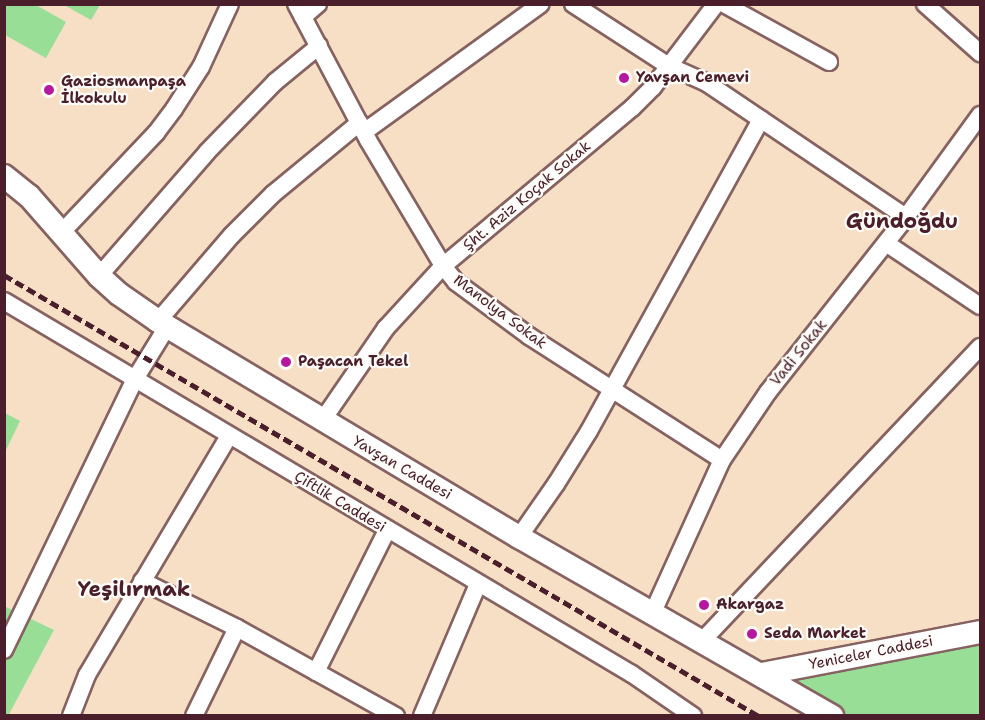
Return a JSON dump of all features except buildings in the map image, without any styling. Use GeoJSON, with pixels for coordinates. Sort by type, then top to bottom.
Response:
{"type":"FeatureCollection","features":[{"type":"Feature","properties":{"kind":"street"},"geometry":{"type":"LineString","coordinates":[[62,232],[168,117],[201,67],[230,4]]}},
{"type":"Feature","properties":{"kind":"street"},"geometry":{"type":"LineString","coordinates":[[299,11],[318,4]]}},
{"type":"Feature","properties":{"kind":"street"},"geometry":{"type":"LineString","coordinates":[[4,650],[163,324],[232,235],[313,159],[541,4]]}},
{"type":"Feature","properties":{"kind":"street"},"geometry":{"type":"LineString","coordinates":[[573,4],[669,66],[707,83],[906,217]]}},
{"type":"Feature","properties":{"kind":"street","name":"Şht. Aziz Koçak Sokak"},"geometry":{"type":"LineString","coordinates":[[322,421],[386,328],[443,266],[632,108],[669,66],[716,4]]}},
{"type":"Feature","properties":{"kind":"street"},"geometry":{"type":"LineString","coordinates":[[724,4],[829,62]]}},
{"type":"Feature","properties":{"kind":"street"},"geometry":{"type":"LineString","coordinates":[[925,4],[981,53]]}},
{"type":"Feature","properties":{"kind":"street","name":"Manolya Sokak"},"geometry":{"type":"LineString","coordinates":[[299,11],[362,127],[443,266],[456,282],[490,309],[722,460]]}},
{"type":"Feature","properties":{"kind":"street"},"geometry":{"type":"LineString","coordinates":[[99,276],[207,152],[275,82],[319,46]]}},
{"type":"Feature","properties":{"kind":"street","name":"Vadi Sokak"},"geometry":{"type":"LineString","coordinates":[[653,612],[722,460],[768,392],[906,217],[981,115]]}},
{"type":"Feature","properties":{"kind":"street"},"geometry":{"type":"LineString","coordinates":[[519,537],[556,484],[761,119]]}},
{"type":"Feature","properties":{"kind":"street","name":"Yavşan Caddesi"},"geometry":{"type":"LineString","coordinates":[[4,176],[29,196],[99,276],[119,294],[163,324],[519,537],[832,716]]}},
{"type":"Feature","properties":{"kind":"street"},"geometry":{"type":"LineString","coordinates":[[886,243],[981,306]]}},
{"type":"Feature","properties":{"kind":"street","name":"Çiftlik Caddesi"},"geometry":{"type":"LineString","coordinates":[[4,301],[632,674],[671,710],[693,716]]}},
{"type":"Feature","properties":{"kind":"street"},"geometry":{"type":"LineString","coordinates":[[702,640],[981,347]]}},
{"type":"Feature","properties":{"kind":"street"},"geometry":{"type":"LineString","coordinates":[[71,716],[87,675],[229,435]]}},
{"type":"Feature","properties":{"kind":"street"},"geometry":{"type":"LineString","coordinates":[[316,672],[387,530]]}},
{"type":"Feature","properties":{"kind":"street"},"geometry":{"type":"LineString","coordinates":[[142,580],[237,628],[396,716]]}},
{"type":"Feature","properties":{"kind":"street"},"geometry":{"type":"LineString","coordinates":[[422,716],[478,584]]}},
{"type":"Feature","properties":{"kind":"street"},"geometry":{"type":"LineString","coordinates":[[194,716],[237,628]]}},
{"type":"Feature","properties":{"kind":"street","name":"Yeniceler Caddesi"},"geometry":{"type":"LineString","coordinates":[[762,674],[981,632]]}},
{"type":"Feature","properties":{"kind":"green space"},"geometry":{"type":"Polygon","coordinates":[[[5,4],[36,5],[66,22],[46,58],[5,35],[5,4]]]}},
{"type":"Feature","properties":{"kind":"green space"},"geometry":{"type":"Polygon","coordinates":[[[64,5],[100,5],[91,20],[64,5]]]}},
{"type":"Feature","properties":{"kind":"green space"},"geometry":{"type":"Polygon","coordinates":[[[5,413],[20,421],[5,452],[5,413]]]}},
{"type":"Feature","properties":{"kind":"green space"},"geometry":{"type":"Polygon","coordinates":[[[4,606],[54,630],[8,716],[4,715],[4,606]]]}},
{"type":"Feature","properties":{"kind":"green space"},"geometry":{"type":"Polygon","coordinates":[[[980,632],[980,715],[832,715],[762,674],[980,632]]]}},
{"type":"Feature","properties":{"kind":"railway"},"geometry":{"type":"LineString","coordinates":[[4,275],[759,716]]}},
{"type":"Feature","properties":{"kind":"place","name":"Yavşan Cemevi"},"geometry":{"type":"Point","coordinates":[624,78]}},
{"type":"Feature","properties":{"kind":"place","name":"Gaziosmanpaşa İlkokulu"},"geometry":{"type":"Point","coordinates":[49,90]}},
{"type":"Feature","properties":{"kind":"place","name":"Paşacan Tekel"},"geometry":{"type":"Point","coordinates":[286,362]}},
{"type":"Feature","properties":{"kind":"place","name":"Akargaz"},"geometry":{"type":"Point","coordinates":[704,605]}},
{"type":"Feature","properties":{"kind":"place","name":"Seda Market"},"geometry":{"type":"Point","coordinates":[752,634]}},
{"type":"Feature","properties":{"kind":"district","name":"Gündoğdu"},"geometry":{"type":"Point","coordinates":[902,221]}},
{"type":"Feature","properties":{"kind":"district","name":"Yeşilırmak"},"geometry":{"type":"Point","coordinates":[134,589]}}]}
